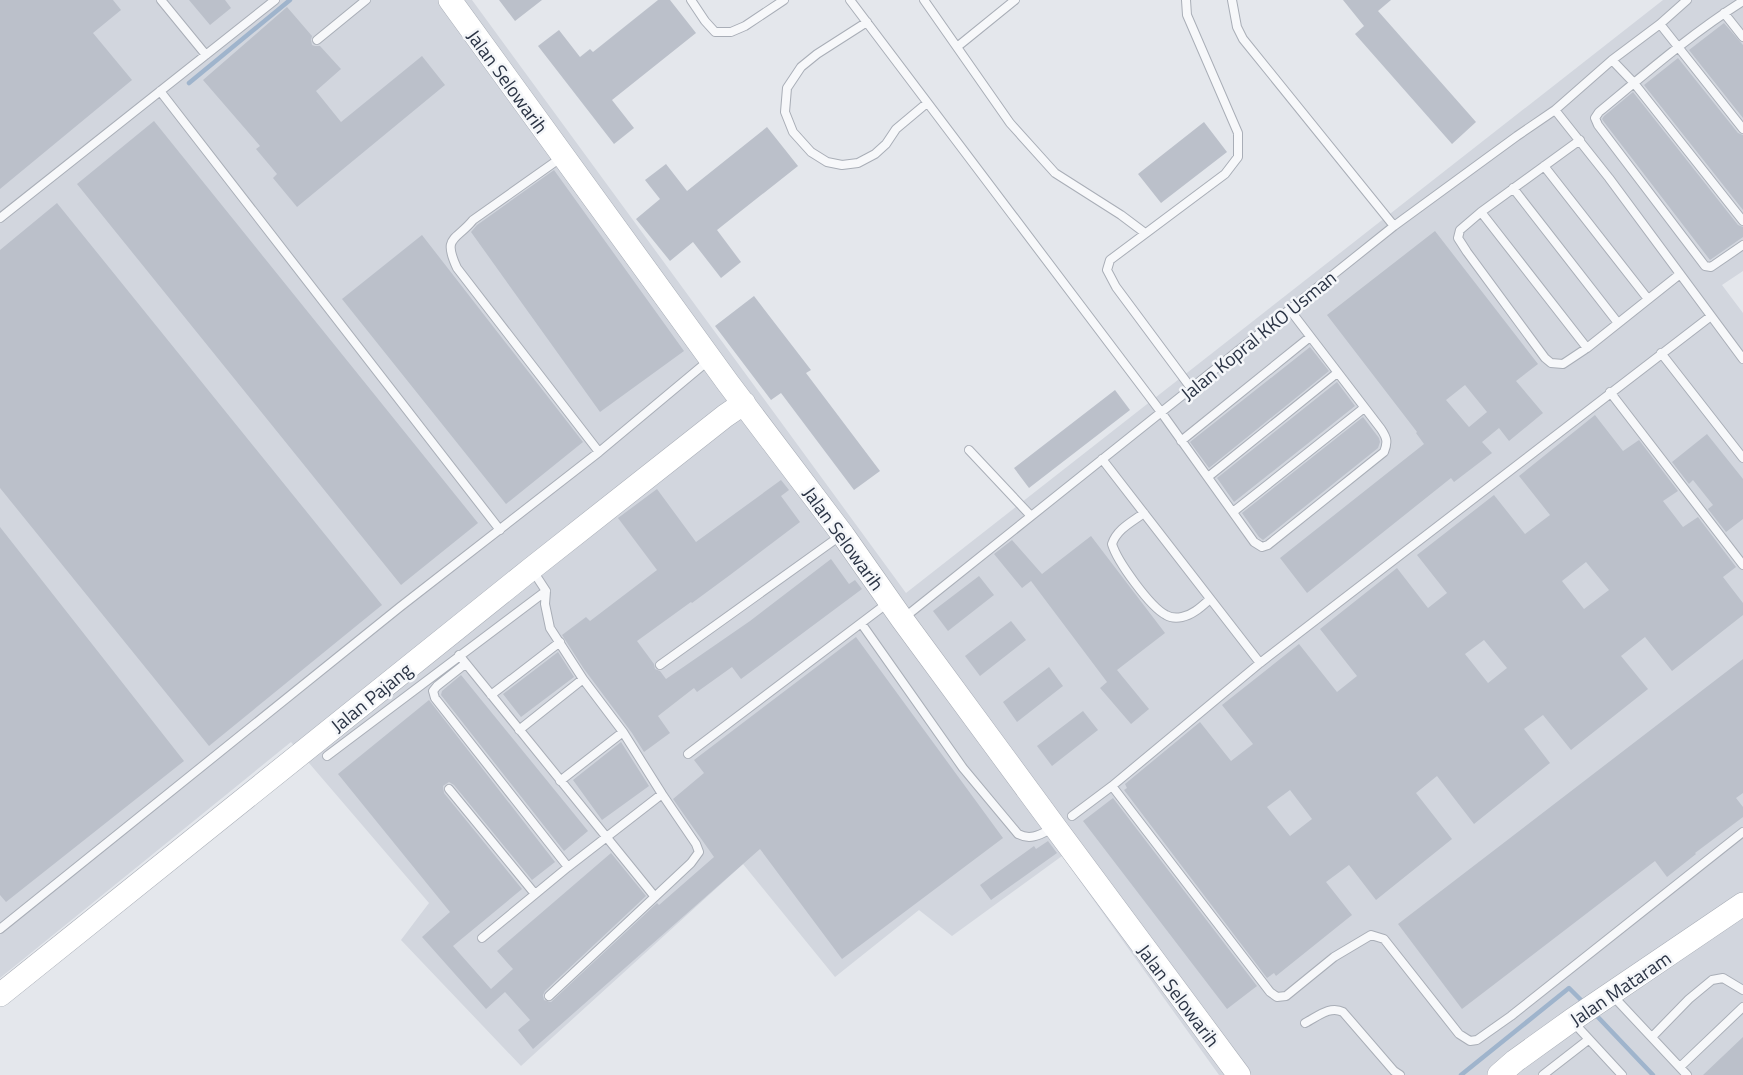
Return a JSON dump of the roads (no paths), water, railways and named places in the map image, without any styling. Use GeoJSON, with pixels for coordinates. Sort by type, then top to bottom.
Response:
{"type":"FeatureCollection","features":[{"type":"Feature","properties":{"kind":"main road","name":"Jalan Selowarih"},"geometry":{"type":"LineString","coordinates":[[450,0],[562,157],[843,534],[896,610],[1063,821],[1239,1075]]}},
{"type":"Feature","properties":{"kind":"main road","name":"Jalan Pajang"},"geometry":{"type":"LineString","coordinates":[[0,995],[531,569],[744,403]]}},
{"type":"Feature","properties":{"kind":"main road","name":"Jalan Mataram"},"geometry":{"type":"LineString","coordinates":[[1499,1075],[1590,1008],[1743,904]]}},
{"type":"Feature","properties":{"kind":"lane"},"geometry":{"type":"LineString","coordinates":[[161,0],[206,55]]}},
{"type":"Feature","properties":{"kind":"lane"},"geometry":{"type":"LineString","coordinates":[[0,218],[275,0]]}},
{"type":"Feature","properties":{"kind":"lane"},"geometry":{"type":"LineString","coordinates":[[317,40],[366,0]]}},
{"type":"Feature","properties":{"kind":"lane"},"geometry":{"type":"LineString","coordinates":[[691,0],[715,32],[731,32],[745,26],[784,0]]}},
{"type":"Feature","properties":{"kind":"lane"},"geometry":{"type":"LineString","coordinates":[[850,0],[1161,412],[1254,542],[1262,547],[1268,545],[1384,452],[1387,440],[1290,310]]}},
{"type":"Feature","properties":{"kind":"lane"},"geometry":{"type":"LineString","coordinates":[[924,0],[1010,123],[1055,173],[1145,233]]}},
{"type":"Feature","properties":{"kind":"lane"},"geometry":{"type":"LineString","coordinates":[[957,47],[1015,0]]}},
{"type":"Feature","properties":{"kind":"lane"},"geometry":{"type":"LineString","coordinates":[[1186,0],[1187,15],[1238,133],[1238,157],[1224,174],[1110,260],[1107,270],[1116,288],[1191,388]]}},
{"type":"Feature","properties":{"kind":"lane"},"geometry":{"type":"LineString","coordinates":[[1232,0],[1237,27],[1243,39],[1394,226]]}},
{"type":"Feature","properties":{"kind":"lane","name":"Jalan Kopral KKO Usman"},"geometry":{"type":"LineString","coordinates":[[688,754],[861,623],[896,610],[1031,516],[1394,226],[1555,110],[1687,0]]}},
{"type":"Feature","properties":{"kind":"lane"},"geometry":{"type":"LineString","coordinates":[[1743,1],[1680,47],[1596,115],[1598,125],[1704,266],[1711,267],[1743,245]]}},
{"type":"Feature","properties":{"kind":"lane"},"geometry":{"type":"LineString","coordinates":[[1724,13],[1743,37]]}},
{"type":"Feature","properties":{"kind":"lane"},"geometry":{"type":"LineString","coordinates":[[867,22],[800,67],[787,88],[785,112],[793,132],[811,152],[827,162],[842,165],[858,163],[875,154],[896,129],[927,103]]}},
{"type":"Feature","properties":{"kind":"lane"},"geometry":{"type":"LineString","coordinates":[[1660,24],[1743,129]]}},
{"type":"Feature","properties":{"kind":"lane"},"geometry":{"type":"LineString","coordinates":[[1612,60],[1634,83],[1743,221]]}},
{"type":"Feature","properties":{"kind":"lane"},"geometry":{"type":"LineString","coordinates":[[160,91],[500,530]]}},
{"type":"Feature","properties":{"kind":"lane"},"geometry":{"type":"LineString","coordinates":[[1555,110],[1743,359]]}},
{"type":"Feature","properties":{"kind":"lane"},"geometry":{"type":"LineString","coordinates":[[1580,140],[1481,212],[1460,230],[1458,235],[1459,241],[1545,358],[1551,363],[1563,364],[1680,274]]}},
{"type":"Feature","properties":{"kind":"lane"},"geometry":{"type":"LineString","coordinates":[[562,157],[473,220],[455,236],[450,246],[451,256],[457,268],[599,452]]}},
{"type":"Feature","properties":{"kind":"lane"},"geometry":{"type":"LineString","coordinates":[[1544,166],[1648,299]]}},
{"type":"Feature","properties":{"kind":"lane"},"geometry":{"type":"LineString","coordinates":[[1513,188],[1618,323]]}},
{"type":"Feature","properties":{"kind":"lane"},"geometry":{"type":"LineString","coordinates":[[1481,212],[1587,348]]}},
{"type":"Feature","properties":{"kind":"lane"},"geometry":{"type":"LineString","coordinates":[[861,623],[963,768],[1018,834],[1031,838],[1063,821],[1112,786],[1260,663],[1710,316]]}},
{"type":"Feature","properties":{"kind":"lane"},"geometry":{"type":"LineString","coordinates":[[1181,441],[1310,337]]}},
{"type":"Feature","properties":{"kind":"lane"},"geometry":{"type":"LineString","coordinates":[[1661,353],[1743,458]]}},
{"type":"Feature","properties":{"kind":"lane"},"geometry":{"type":"LineString","coordinates":[[2,924],[599,452],[711,359]]}},
{"type":"Feature","properties":{"kind":"lane"},"geometry":{"type":"LineString","coordinates":[[1208,477],[1338,373]]}},
{"type":"Feature","properties":{"kind":"lane"},"geometry":{"type":"LineString","coordinates":[[1610,392],[1743,565]]}},
{"type":"Feature","properties":{"kind":"lane"},"geometry":{"type":"LineString","coordinates":[[1233,512],[1364,408]]}},
{"type":"Feature","properties":{"kind":"lane"},"geometry":{"type":"LineString","coordinates":[[969,450],[1031,516]]}},
{"type":"Feature","properties":{"kind":"lane"},"geometry":{"type":"LineString","coordinates":[[1102,460],[1260,663]]}},
{"type":"Feature","properties":{"kind":"lane"},"geometry":{"type":"LineString","coordinates":[[1144,513],[1121,530],[1112,544],[1122,564],[1151,604],[1165,615],[1173,618],[1184,617],[1191,615],[1210,598]]}},
{"type":"Feature","properties":{"kind":"lane"},"geometry":{"type":"LineString","coordinates":[[660,665],[843,534]]}},
{"type":"Feature","properties":{"kind":"lane"},"geometry":{"type":"LineString","coordinates":[[531,569],[546,592],[545,604],[550,628],[583,679],[624,732],[699,852],[691,863],[549,996]]}},
{"type":"Feature","properties":{"kind":"lane"},"geometry":{"type":"LineString","coordinates":[[327,756],[546,592]]}},
{"type":"Feature","properties":{"kind":"lane"},"geometry":{"type":"LineString","coordinates":[[491,695],[559,642]]}},
{"type":"Feature","properties":{"kind":"lane"},"geometry":{"type":"LineString","coordinates":[[459,656],[655,897]]}},
{"type":"Feature","properties":{"kind":"lane"},"geometry":{"type":"LineString","coordinates":[[465,664],[436,687],[433,691],[435,698],[568,867]]}},
{"type":"Feature","properties":{"kind":"lane"},"geometry":{"type":"LineString","coordinates":[[519,730],[583,679]]}},
{"type":"Feature","properties":{"kind":"lane"},"geometry":{"type":"LineString","coordinates":[[560,781],[624,732]]}},
{"type":"Feature","properties":{"kind":"lane"},"geometry":{"type":"LineString","coordinates":[[1112,786],[1270,992],[1277,997],[1286,996],[1334,957],[1371,935],[1379,936],[1458,1034],[1470,1041],[1477,1040],[1511,1016],[1743,832]]}},
{"type":"Feature","properties":{"kind":"lane"},"geometry":{"type":"LineString","coordinates":[[449,789],[535,894]]}},
{"type":"Feature","properties":{"kind":"lane"},"geometry":{"type":"LineString","coordinates":[[482,938],[662,794]]}},
{"type":"Feature","properties":{"kind":"lane"},"geometry":{"type":"LineString","coordinates":[[1652,1037],[1712,980],[1723,978],[1743,990]]}},
{"type":"Feature","properties":{"kind":"lane"},"geometry":{"type":"LineString","coordinates":[[1622,1075],[1588,1040],[1590,1008],[1652,1037],[1687,1075]]}},
{"type":"Feature","properties":{"kind":"lane"},"geometry":{"type":"LineString","coordinates":[[1305,1023],[1332,1009],[1343,1012],[1400,1075]]}},
{"type":"Feature","properties":{"kind":"lane"},"geometry":{"type":"LineString","coordinates":[[1680,1067],[1741,1012]]}},
{"type":"Feature","properties":{"kind":"lane"},"geometry":{"type":"LineString","coordinates":[[1544,1075],[1588,1040]]}},
{"type":"Feature","properties":{"kind":"waterway"},"geometry":{"type":"LineString","coordinates":[[189,83],[290,0]]}},
{"type":"Feature","properties":{"kind":"waterway"},"geometry":{"type":"LineString","coordinates":[[1461,1075],[1569,988],[1584,1003]]}},
{"type":"Feature","properties":{"kind":"waterway"},"geometry":{"type":"LineString","coordinates":[[1595,1014],[1653,1075]]}}]}
